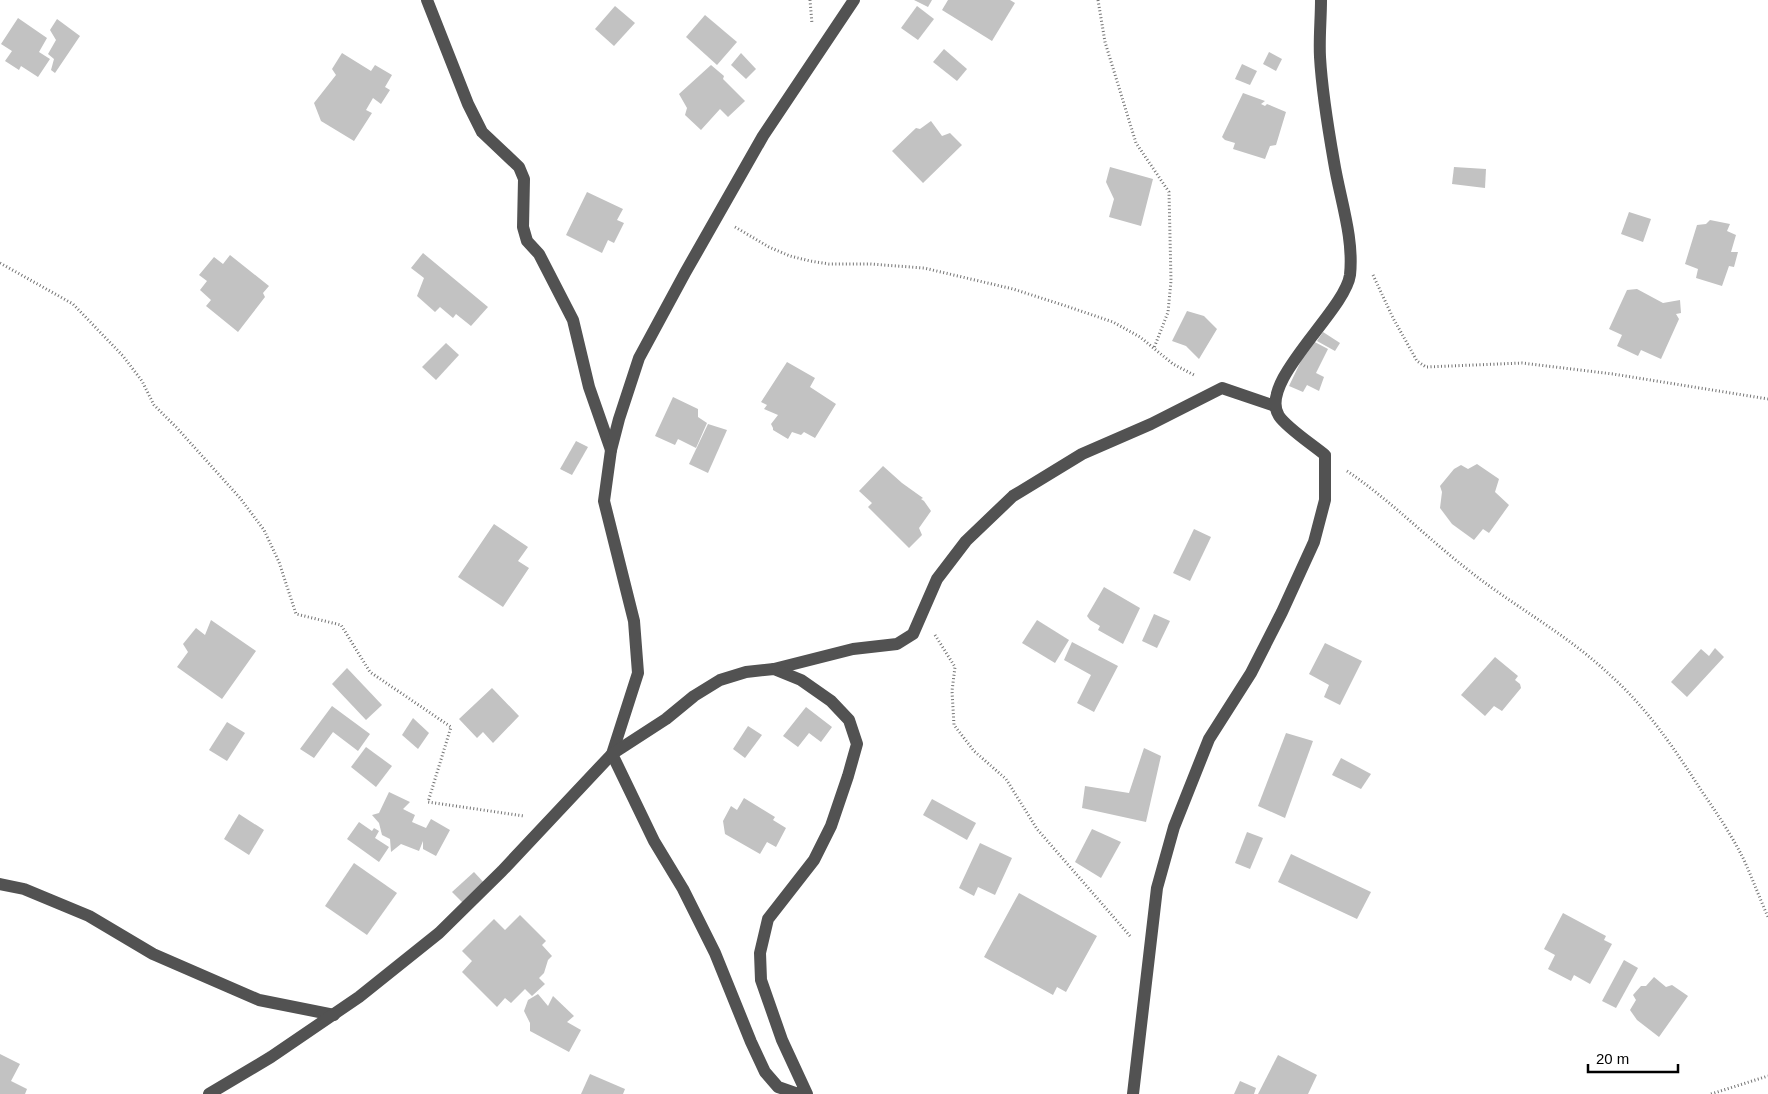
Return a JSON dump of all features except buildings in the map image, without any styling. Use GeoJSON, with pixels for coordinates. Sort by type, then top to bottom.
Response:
{"type":"FeatureCollection","features":[{"type":"Feature","properties":{"kind":"street"},"geometry":{"type":"LineString","coordinates":[[427,0],[468,104],[482,132],[519,167],[524,179],[523,227],[527,241],[539,254],[573,320],[589,387],[611,450]]}},
{"type":"Feature","properties":{"kind":"street"},"geometry":{"type":"LineString","coordinates":[[798,1094],[778,1087],[765,1072],[715,953],[683,888],[654,841],[612,754],[638,673],[634,621],[604,501],[611,450],[639,358],[684,273],[763,136],[854,0]]}},
{"type":"Feature","properties":{"kind":"street"},"geometry":{"type":"LineString","coordinates":[[1133,1094],[1157,888],[1174,827],[1209,739],[1251,673],[1282,612],[1314,542],[1324,500],[1325,455],[1279,416],[1275,406],[1276,395],[1281,383],[1304,345],[1332,311],[1350,277],[1351,257],[1348,232],[1334,164],[1320,57],[1321,0]]}},
{"type":"Feature","properties":{"kind":"street"},"geometry":{"type":"LineString","coordinates":[[210,1094],[271,1057],[359,997],[439,933],[474,900],[612,754],[666,719],[694,696],[720,680],[746,672],[774,669],[853,649],[897,644],[913,634],[937,579],[966,540],[1013,496],[1082,454],[1151,424],[1222,388],[1275,406]]}},
{"type":"Feature","properties":{"kind":"street"},"geometry":{"type":"LineString","coordinates":[[774,669],[801,680],[831,701],[849,720],[857,744],[831,826],[814,860],[768,919],[760,953],[761,980],[782,1040],[807,1094]]}},
{"type":"Feature","properties":{"kind":"street"},"geometry":{"type":"LineString","coordinates":[[0,884],[24,889],[89,916],[153,954],[259,1000],[334,1014]]}},
{"type":"Feature","properties":{"kind":"path"},"geometry":{"type":"LineString","coordinates":[[1098,0],[1105,42],[1136,143],[1169,192],[1171,281],[1168,312],[1154,348]]}},
{"type":"Feature","properties":{"kind":"path"},"geometry":{"type":"LineString","coordinates":[[718,217],[769,247],[790,256],[829,264],[870,264],[924,268],[1004,287],[1112,322],[1140,337],[1173,364],[1222,388]]}},
{"type":"Feature","properties":{"kind":"path"},"geometry":{"type":"LineString","coordinates":[[1349,245],[1370,267],[1393,318],[1417,360],[1426,367],[1522,363],[1613,374],[1768,399]]}},
{"type":"Feature","properties":{"kind":"path"},"geometry":{"type":"LineString","coordinates":[[0,263],[73,304],[123,356],[142,381],[154,405],[240,498],[264,530],[279,562],[296,614],[341,625],[370,672],[452,727],[428,802],[478,808],[549,821]]}},
{"type":"Feature","properties":{"kind":"path"},"geometry":{"type":"LineString","coordinates":[[1325,455],[1383,498],[1467,570],[1550,628],[1609,674],[1646,710],[1681,758],[1743,858],[1768,917]]}},
{"type":"Feature","properties":{"kind":"path"},"geometry":{"type":"LineString","coordinates":[[922,613],[955,667],[952,691],[954,726],[974,751],[1006,779],[1037,829],[1148,957]]}},
{"type":"Feature","properties":{"kind":"path"},"geometry":{"type":"LineString","coordinates":[[1711,1094],[1768,1076]]}}]}
